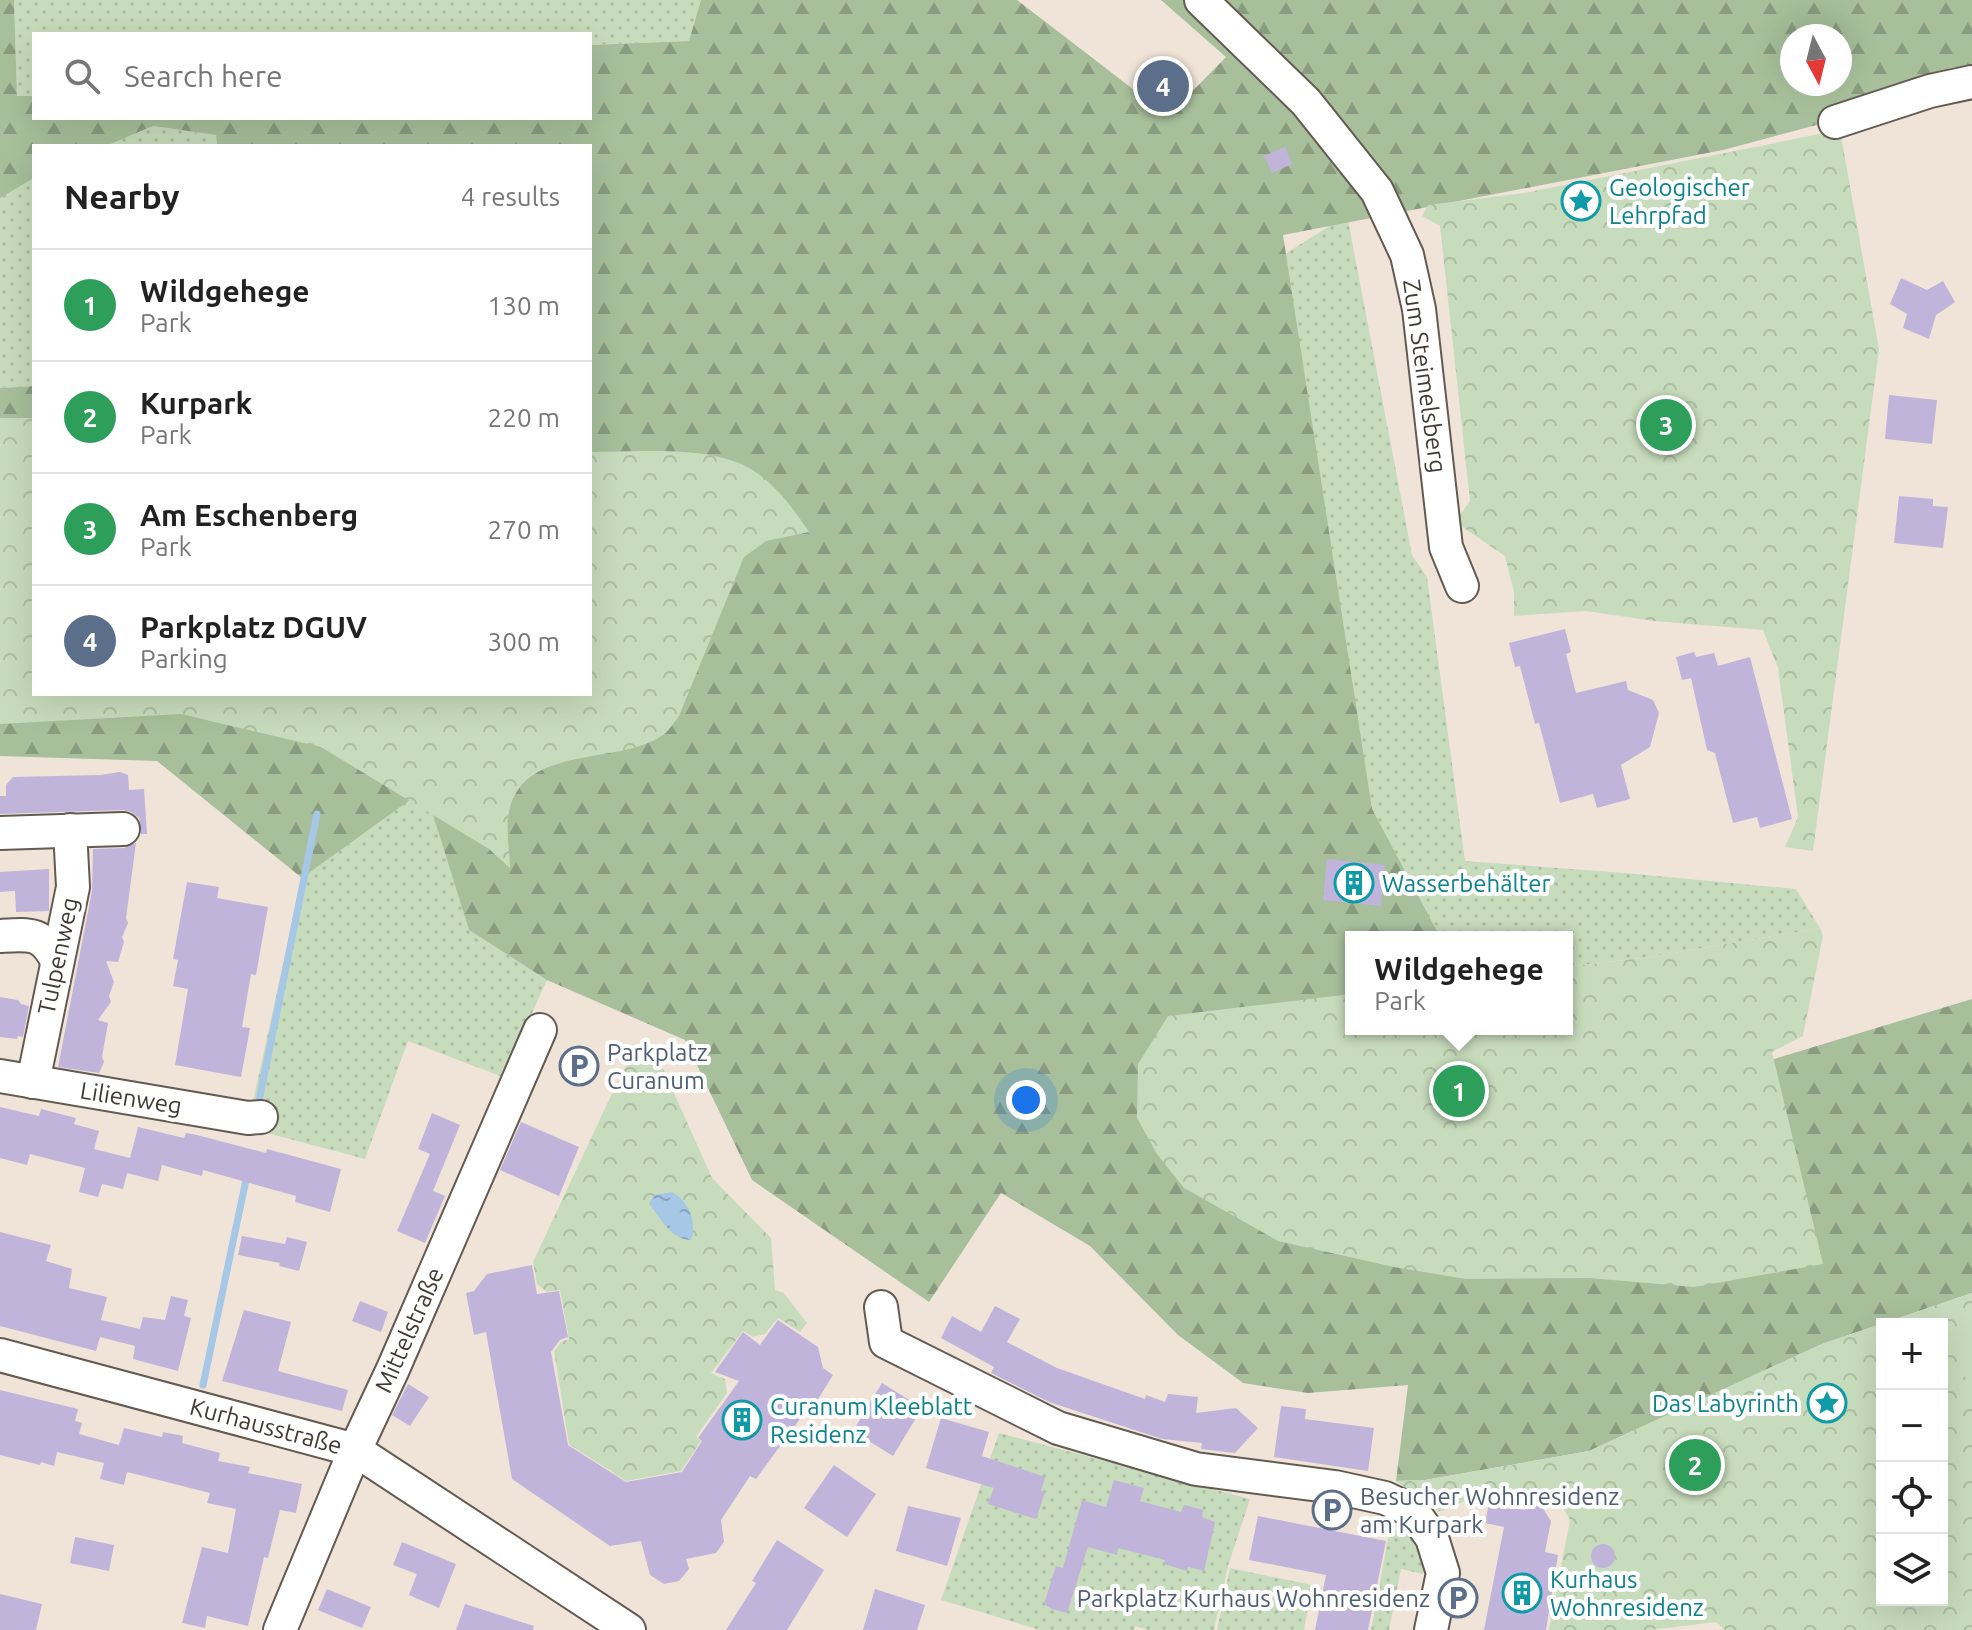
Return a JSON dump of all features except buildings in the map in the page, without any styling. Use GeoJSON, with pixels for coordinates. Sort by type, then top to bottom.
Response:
{"type":"FeatureCollection","features":[{"type":"Feature","properties":{"kind":"street","name":"Zum Steimelsberg"},"geometry":{"type":"LineString","coordinates":[[1201,0],[1306,102],[1377,191],[1407,255],[1419,309],[1446,547],[1462,586]]}},
{"type":"Feature","properties":{"kind":"street"},"geometry":{"type":"LineString","coordinates":[[1835,122],[1930,91],[1972,82]]}},
{"type":"Feature","properties":{"kind":"street"},"geometry":{"type":"LineString","coordinates":[[0,833],[123,829]]}},
{"type":"Feature","properties":{"kind":"street","name":"Tulpenweg"},"geometry":{"type":"LineString","coordinates":[[33,1082],[73,887],[70,830]]}},
{"type":"Feature","properties":{"kind":"street"},"geometry":{"type":"LineString","coordinates":[[0,936],[33,936],[49,944],[57,961]]}},
{"type":"Feature","properties":{"kind":"street","name":"Mittelstraße"},"geometry":{"type":"LineString","coordinates":[[280,1630],[355,1450],[400,1355],[540,1030]]}},
{"type":"Feature","properties":{"kind":"street","name":"Lilienweg"},"geometry":{"type":"LineString","coordinates":[[0,1076],[255,1117]]}},
{"type":"Feature","properties":{"kind":"street"},"geometry":{"type":"LineString","coordinates":[[881,1307],[886,1342],[1058,1428],[1196,1469],[1335,1487],[1385,1498],[1413,1511],[1432,1538],[1443,1573],[1431,1630]]}},
{"type":"Feature","properties":{"kind":"street","name":"Kurhausstraße"},"geometry":{"type":"LineString","coordinates":[[0,1355],[355,1450],[629,1630]]}},
{"type":"Feature","properties":{"kind":"green space"},"geometry":{"type":"Polygon","coordinates":[[[0,0],[14,0],[17,96],[32,96],[32,120],[592,120],[592,45],[689,41],[701,0],[1017,0],[1168,116],[1226,57],[1161,0],[1972,0],[1972,66],[1950,68],[1839,119],[1723,150],[1283,235],[1372,809],[1437,931],[1345,931],[1345,1035],[1363,1035],[1543,1129],[1972,999],[1972,1293],[1898,1318],[1876,1318],[1876,1326],[1822,1344],[1589,1451],[1425,1480],[1396,1481],[1408,1385],[1308,1393],[1243,1383],[1178,1335],[1090,1246],[1001,1193],[929,1302],[752,1180],[685,1040],[547,980],[469,930],[425,789],[302,878],[157,761],[0,756],[0,388],[32,386],[32,696],[592,696],[592,144],[217,144],[216,135],[153,126],[111,144],[32,144],[32,179],[0,198],[0,0]]]}},
{"type":"Feature","properties":{"kind":"green space"},"geometry":{"type":"Polygon","coordinates":[[[14,0],[701,0],[689,41],[592,45],[592,32],[32,32],[32,96],[17,97],[14,0]]]}},
{"type":"Feature","properties":{"kind":"green space"},"geometry":{"type":"Polygon","coordinates":[[[153,126],[216,135],[217,144],[111,144],[153,126]]]}},
{"type":"Feature","properties":{"kind":"green space"},"geometry":{"type":"Polygon","coordinates":[[[1840,130],[1879,349],[1813,851],[1785,847],[1798,817],[1778,668],[1763,630],[1654,621],[1586,611],[1514,616],[1514,592],[1505,556],[1461,526],[1460,515],[1470,501],[1440,226],[1422,216],[1428,205],[1524,193],[1840,130]]]}},
{"type":"Feature","properties":{"kind":"green space"},"geometry":{"type":"Polygon","coordinates":[[[32,179],[32,386],[0,388],[0,198],[32,179]]]}},
{"type":"Feature","properties":{"kind":"green space"},"geometry":{"type":"Polygon","coordinates":[[[1347,215],[1412,555],[1427,577],[1465,861],[1796,889],[1820,928],[1650,957],[1573,966],[1573,931],[1350,931],[1277,259],[1347,215]]]}},
{"type":"Feature","properties":{"kind":"green space"},"geometry":{"type":"Polygon","coordinates":[[[0,418],[32,418],[32,696],[592,696],[592,452],[685,452],[739,463],[770,483],[809,532],[766,541],[744,557],[679,716],[665,733],[644,745],[572,760],[530,777],[515,794],[508,818],[510,868],[489,849],[321,747],[181,714],[0,724],[0,418]]]}},
{"type":"Feature","properties":{"kind":"green space"},"geometry":{"type":"Polygon","coordinates":[[[425,788],[469,930],[547,980],[503,1077],[408,1041],[365,1159],[267,1133],[251,1110],[302,878],[425,788]]]}},
{"type":"Feature","properties":{"kind":"green space"},"geometry":{"type":"Polygon","coordinates":[[[1820,928],[1823,936],[1803,1036],[1772,1052],[1823,1264],[1694,1287],[1589,1278],[1466,1279],[1394,1267],[1278,1241],[1184,1188],[1157,1154],[1137,1118],[1138,1064],[1168,1016],[1345,995],[1345,1035],[1573,1035],[1573,966],[1650,957],[1820,928]]]}},
{"type":"Feature","properties":{"kind":"green space"},"geometry":{"type":"Polygon","coordinates":[[[637,1056],[661,1064],[712,1178],[771,1238],[775,1290],[784,1293],[807,1323],[800,1332],[778,1318],[765,1334],[753,1337],[743,1331],[711,1373],[725,1379],[727,1393],[696,1437],[701,1441],[681,1471],[626,1481],[569,1444],[554,1351],[561,1342],[569,1339],[560,1290],[547,1292],[537,1284],[533,1262],[623,1070],[637,1056]]]}},
{"type":"Feature","properties":{"kind":"green space"},"geometry":{"type":"Polygon","coordinates":[[[1972,1293],[1972,1630],[1725,1630],[1716,1622],[1650,1630],[1549,1630],[1570,1520],[1563,1508],[1486,1492],[1439,1512],[1396,1481],[1425,1480],[1589,1451],[1822,1344],[1876,1326],[1876,1606],[1948,1606],[1948,1318],[1898,1318],[1972,1293]]]}},
{"type":"Feature","properties":{"kind":"green space"},"geometry":{"type":"Polygon","coordinates":[[[1972,1329],[1972,1379],[1967,1380],[1958,1363],[1958,1352],[1963,1333],[1972,1329]]]}},
{"type":"Feature","properties":{"kind":"green space"},"geometry":{"type":"Polygon","coordinates":[[[999,1433],[1250,1499],[1228,1566],[1214,1630],[1148,1630],[1135,1626],[1134,1630],[1040,1630],[941,1600],[999,1433]]]}},
{"type":"Feature","properties":{"kind":"green space"},"geometry":{"type":"Polygon","coordinates":[[[1405,1524],[1425,1557],[1423,1574],[1401,1569],[1389,1630],[1371,1630],[1390,1529],[1403,1531],[1405,1524]]]}},
{"type":"Feature","properties":{"kind":"green space"},"geometry":{"type":"Polygon","coordinates":[[[1230,1568],[1312,1585],[1304,1630],[1217,1630],[1230,1568]]]}},
{"type":"Feature","properties":{"kind":"water"},"geometry":{"type":"Polygon","coordinates":[[[672,1192],[683,1200],[690,1213],[693,1226],[691,1240],[672,1232],[649,1204],[654,1195],[672,1192]]]}},
{"type":"Feature","properties":{"kind":"waterway"},"geometry":{"type":"LineString","coordinates":[[259,1101],[317,814]]}},
{"type":"Feature","properties":{"kind":"waterway"},"geometry":{"type":"LineString","coordinates":[[203,1385],[247,1175]]}},
{"type":"Feature","properties":{"kind":"place","name":"Parkplatz DGUV"},"geometry":{"type":"Point","coordinates":[1163,86]}},
{"type":"Feature","properties":{"kind":"place","name":"Geologischer Lehrpfad"},"geometry":{"type":"Point","coordinates":[1581,201]}},
{"type":"Feature","properties":{"kind":"place","name":"Am Eschenberg"},"geometry":{"type":"Point","coordinates":[1666,425]}},
{"type":"Feature","properties":{"kind":"place","name":"Wasserbehälter"},"geometry":{"type":"Point","coordinates":[1354,883]}},
{"type":"Feature","properties":{"kind":"place","name":"Parkplatz Curanum"},"geometry":{"type":"Point","coordinates":[579,1066]}},
{"type":"Feature","properties":{"kind":"place","name":"Wildgehege"},"geometry":{"type":"Point","coordinates":[1459,1091]}},
{"type":"Feature","properties":{"kind":"place","name":"Das Labyrinth"},"geometry":{"type":"Point","coordinates":[1827,1403]}},
{"type":"Feature","properties":{"kind":"place","name":"Curanum Kleeblatt Residenz"},"geometry":{"type":"Point","coordinates":[742,1420]}},
{"type":"Feature","properties":{"kind":"place","name":"Kurpark"},"geometry":{"type":"Point","coordinates":[1695,1465]}},
{"type":"Feature","properties":{"kind":"place","name":"Besucher Wohnresidenz am Kurpark"},"geometry":{"type":"Point","coordinates":[1332,1510]}},
{"type":"Feature","properties":{"kind":"place","name":"Kurhaus Wohnresidenz"},"geometry":{"type":"Point","coordinates":[1522,1593]}},
{"type":"Feature","properties":{"kind":"place","name":"Parkplatz Kurhaus Wohnresidenz"},"geometry":{"type":"Point","coordinates":[1458,1598]}}]}
